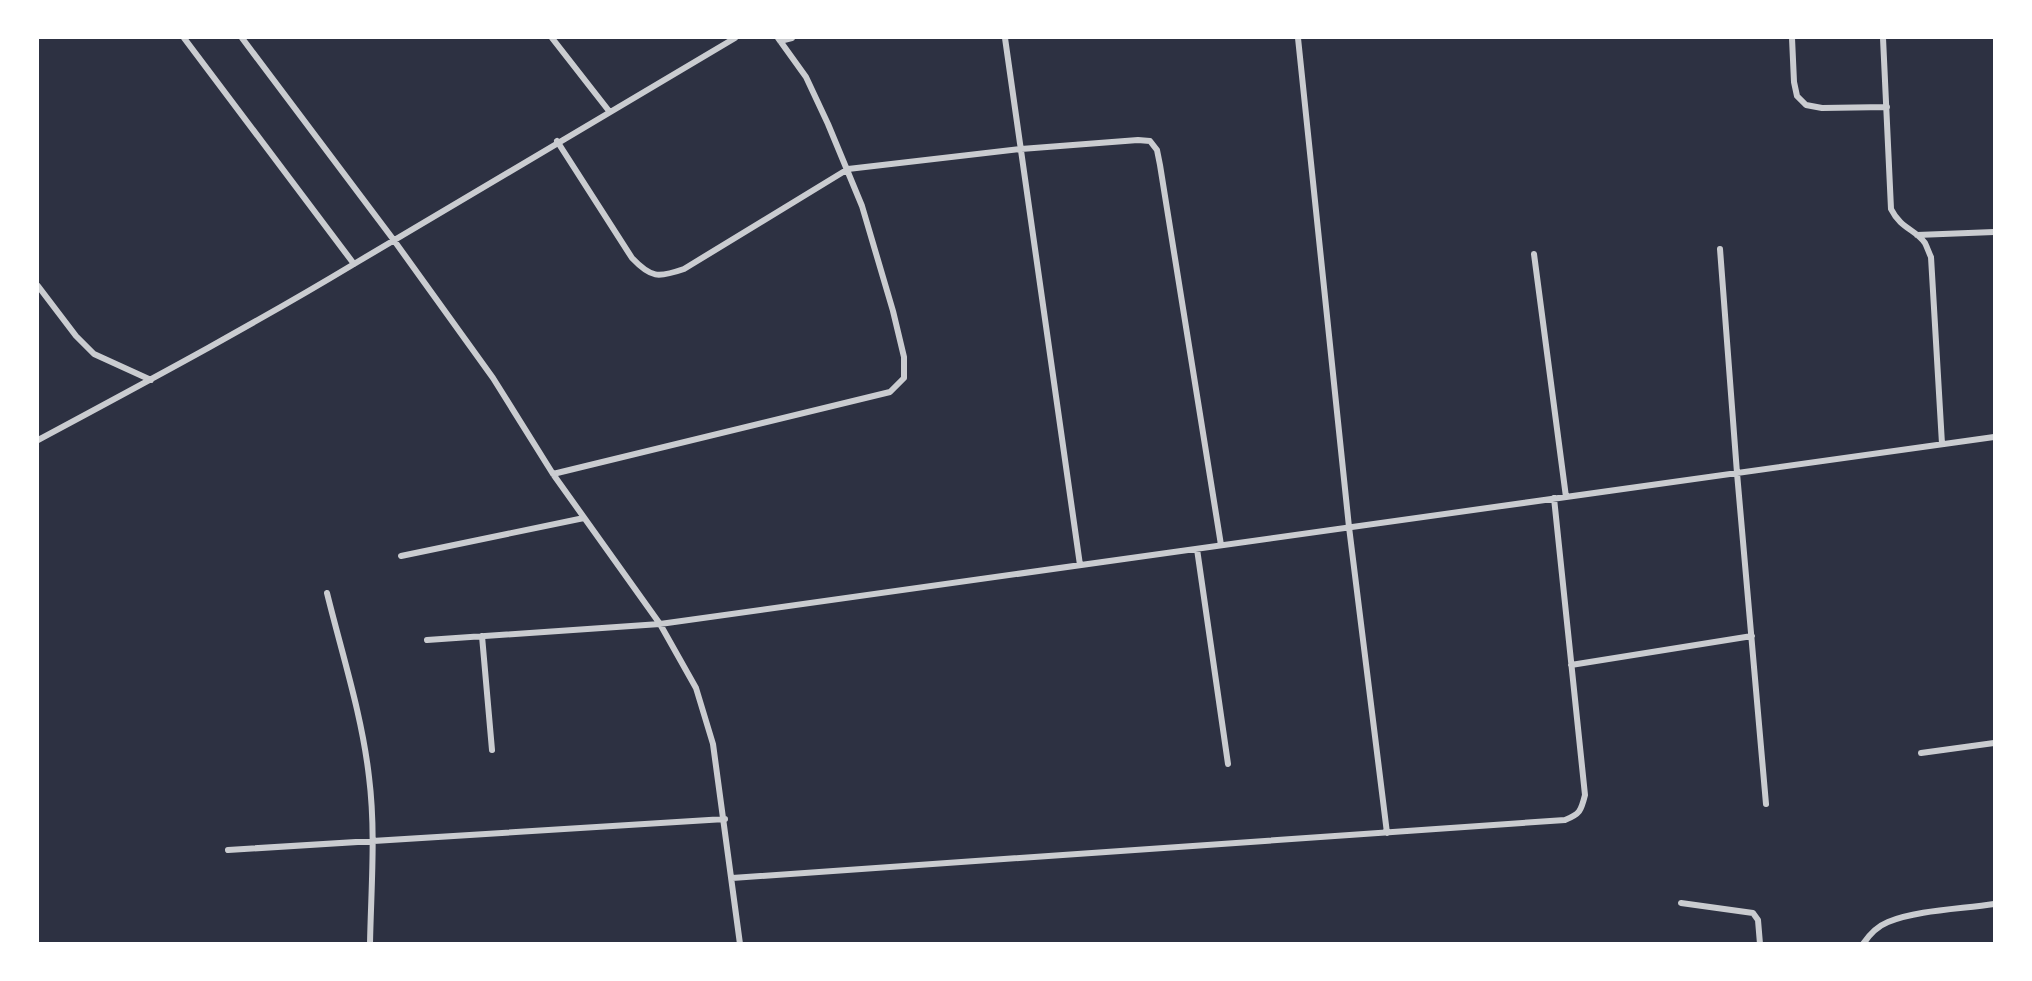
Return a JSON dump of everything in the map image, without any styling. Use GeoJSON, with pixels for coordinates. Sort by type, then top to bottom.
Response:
{"type":"FeatureCollection","features":[{"type":"Feature","properties":{"kind":"street"},"geometry":{"type":"LineString","coordinates":[[184,38],[354,264]]}},
{"type":"Feature","properties":{"kind":"street"},"geometry":{"type":"LineString","coordinates":[[242,38],[393,239],[493,378],[553,474],[660,624],[696,688],[713,744],[725,819],[740,944]]}},
{"type":"Feature","properties":{"kind":"street"},"geometry":{"type":"LineString","coordinates":[[552,38],[609,111]]}},
{"type":"Feature","properties":{"kind":"street"},"geometry":{"type":"LineString","coordinates":[[38,440],[151,380],[354,264],[557,141],[735,38]]}},
{"type":"Feature","properties":{"kind":"street"},"geometry":{"type":"LineString","coordinates":[[779,39],[792,38]]}},
{"type":"Feature","properties":{"kind":"street"},"geometry":{"type":"LineString","coordinates":[[1005,38],[1080,565]]}},
{"type":"Feature","properties":{"kind":"street"},"geometry":{"type":"LineString","coordinates":[[1298,38],[1349,527],[1387,833]]}},
{"type":"Feature","properties":{"kind":"street"},"geometry":{"type":"LineString","coordinates":[[1792,38],[1794,82],[1797,96],[1806,105],[1822,108],[1887,107]]}},
{"type":"Feature","properties":{"kind":"street"},"geometry":{"type":"LineString","coordinates":[[1883,38],[1891,209],[1896,220],[1925,243],[1931,257],[1942,444]]}},
{"type":"Feature","properties":{"kind":"street"},"geometry":{"type":"LineString","coordinates":[[553,474],[890,392],[904,378],[904,357],[893,310],[862,206],[848,169],[806,77],[779,39]]}},
{"type":"Feature","properties":{"kind":"street"},"geometry":{"type":"LineString","coordinates":[[557,141],[632,258],[653,276],[668,275],[684,269],[848,169],[1021,149],[1150,141],[1157,150],[1221,545]]}},
{"type":"Feature","properties":{"kind":"street"},"geometry":{"type":"LineString","coordinates":[[1917,235],[1995,232]]}},
{"type":"Feature","properties":{"kind":"street"},"geometry":{"type":"LineString","coordinates":[[1720,249],[1766,804]]}},
{"type":"Feature","properties":{"kind":"street"},"geometry":{"type":"LineString","coordinates":[[1534,254],[1566,497]]}},
{"type":"Feature","properties":{"kind":"street"},"geometry":{"type":"LineString","coordinates":[[38,286],[76,336],[94,354],[151,380]]}},
{"type":"Feature","properties":{"kind":"street"},"geometry":{"type":"LineString","coordinates":[[427,640],[660,624],[1995,437]]}},
{"type":"Feature","properties":{"kind":"street"},"geometry":{"type":"LineString","coordinates":[[732,878],[1565,820],[1574,816],[1582,809],[1585,795],[1554,498]]}},
{"type":"Feature","properties":{"kind":"street"},"geometry":{"type":"LineString","coordinates":[[401,556],[584,518]]}},
{"type":"Feature","properties":{"kind":"street"},"geometry":{"type":"LineString","coordinates":[[1197,549],[1228,764]]}},
{"type":"Feature","properties":{"kind":"street"},"geometry":{"type":"LineString","coordinates":[[327,593],[365,746],[370,780],[372,842],[370,944]]}},
{"type":"Feature","properties":{"kind":"street"},"geometry":{"type":"LineString","coordinates":[[482,636],[492,750]]}},
{"type":"Feature","properties":{"kind":"street"},"geometry":{"type":"LineString","coordinates":[[1571,665],[1752,636]]}},
{"type":"Feature","properties":{"kind":"street"},"geometry":{"type":"LineString","coordinates":[[1922,753],[1995,743]]}},
{"type":"Feature","properties":{"kind":"street"},"geometry":{"type":"LineString","coordinates":[[228,850],[725,819]]}},
{"type":"Feature","properties":{"kind":"street"},"geometry":{"type":"LineString","coordinates":[[1681,903],[1753,913],[1758,920],[1760,944]]}},
{"type":"Feature","properties":{"kind":"street"},"geometry":{"type":"LineString","coordinates":[[1863,944],[1868,936],[1886,923],[1907,916],[1995,904]]}}]}
